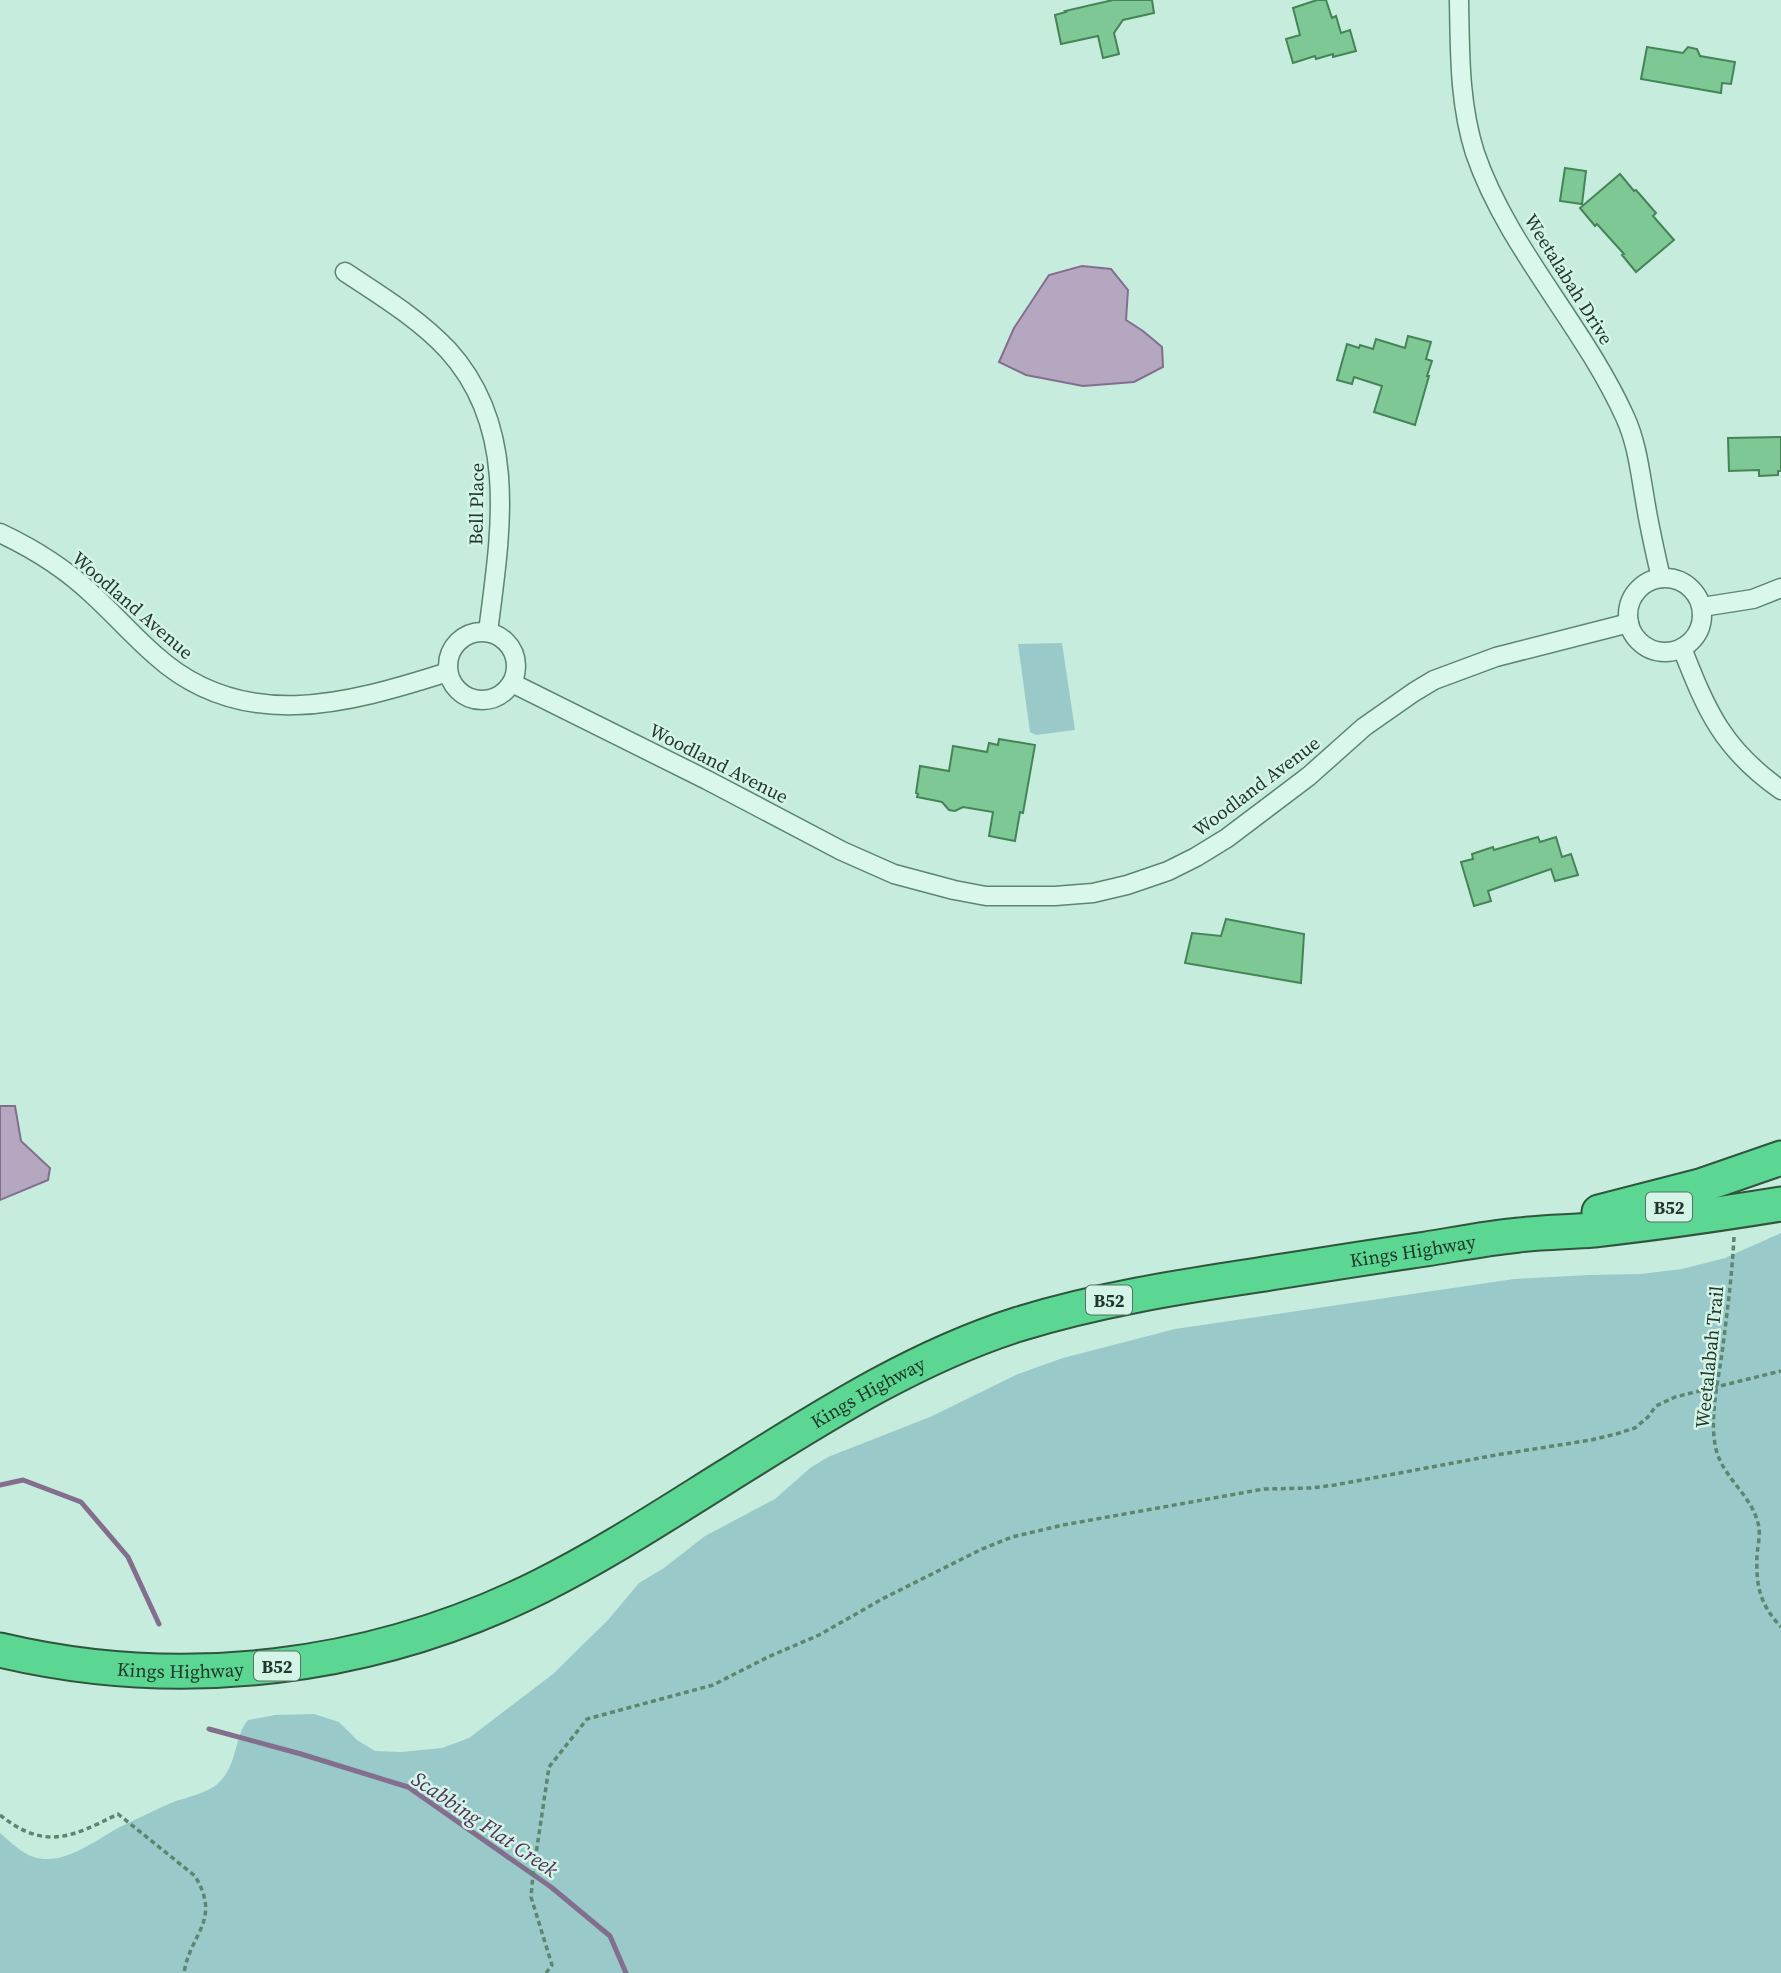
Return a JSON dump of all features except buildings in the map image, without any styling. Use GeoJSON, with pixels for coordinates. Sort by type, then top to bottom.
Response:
{"type":"FeatureCollection","features":[{"type":"Feature","properties":{"kind":"highway","name":"B52"},"geometry":{"type":"LineString","coordinates":[[1781,1158],[1718,1181],[1617,1207],[1557,1226],[1781,1187]]}},
{"type":"Feature","properties":{"kind":"highway","name":"Kings Highway"},"geometry":{"type":"LineString","coordinates":[[0,1650],[77,1665],[177,1672],[251,1669],[331,1658],[420,1636],[543,1585],[824,1416],[902,1373],[976,1339],[1014,1325],[1089,1304],[1169,1289],[1519,1235],[1591,1230],[1781,1204]]}},
{"type":"Feature","properties":{"kind":"highway"},"geometry":{"type":"LineString","coordinates":[[0,1666],[78,1675],[177,1672]]}},
{"type":"Feature","properties":{"kind":"street","name":"Weetalabah Drive"},"geometry":{"type":"LineString","coordinates":[[1459,0],[1461,91],[1475,152],[1502,213],[1605,375],[1627,420],[1661,578]]}},
{"type":"Feature","properties":{"kind":"street","name":"Bell Place"},"geometry":{"type":"LineString","coordinates":[[345,272],[428,331],[449,352],[477,391],[495,441],[500,468],[501,494],[488,632]]}},
{"type":"Feature","properties":{"kind":"street","name":"Woodland Avenue"},"geometry":{"type":"LineString","coordinates":[[0,533],[29,547],[75,579],[182,677],[203,689],[222,695],[271,705],[328,702],[366,695],[448,672]]}},
{"type":"Feature","properties":{"kind":"street"},"geometry":{"type":"LineString","coordinates":[[1661,578],[1684,583],[1697,596],[1702,607],[1702,621],[1697,634],[1682,648],[1666,652],[1649,649],[1636,638],[1629,623],[1629,608],[1635,594],[1646,583],[1661,578]]}},
{"type":"Feature","properties":{"kind":"street"},"geometry":{"type":"LineString","coordinates":[[1702,607],[1753,599],[1781,588]]}},
{"type":"Feature","properties":{"kind":"street","name":"Woodland Avenue"},"geometry":{"type":"LineString","coordinates":[[512,683],[842,851],[894,874],[986,896],[1055,896],[1126,885],[1168,871],[1196,857],[1227,838],[1299,783],[1364,727],[1434,680],[1496,657],[1629,623]]}},
{"type":"Feature","properties":{"kind":"street"},"geometry":{"type":"LineString","coordinates":[[488,632],[507,642],[517,662],[516,673],[505,692],[482,700],[470,698],[460,692],[452,683],[448,672],[454,647],[463,638],[475,633],[488,632]]}},
{"type":"Feature","properties":{"kind":"street"},"geometry":{"type":"LineString","coordinates":[[1682,648],[1705,704],[1726,739],[1748,765],[1781,790]]}},
{"type":"Feature","properties":{"kind":"path","name":"Weetalabah Trail"},"geometry":{"type":"LineString","coordinates":[[1735,1212],[1731,1280],[1717,1386],[1714,1432],[1716,1450],[1723,1467],[1752,1507],[1759,1528],[1756,1576],[1758,1590],[1769,1614],[1781,1627]]}},
{"type":"Feature","properties":{"kind":"path"},"geometry":{"type":"LineString","coordinates":[[546,1973],[552,1965],[530,1892],[549,1767],[587,1718],[713,1685],[819,1635],[884,1598],[982,1549],[1012,1537],[1063,1525],[1264,1489],[1335,1485],[1591,1440],[1635,1428],[1656,1406],[1675,1396],[1781,1371]]}},
{"type":"Feature","properties":{"kind":"path"},"geometry":{"type":"LineString","coordinates":[[0,1815],[14,1826],[42,1837],[79,1833],[118,1814],[195,1876],[202,1888],[205,1923],[186,1959],[184,1973]]}},
{"type":"Feature","properties":{"kind":"shaded area"},"geometry":{"type":"Polygon","coordinates":[[[1082,266],[1111,269],[1128,290],[1126,320],[1162,347],[1163,367],[1134,382],[1083,386],[1026,375],[999,362],[1014,328],[1049,275],[1082,266]]]}},
{"type":"Feature","properties":{"kind":"shaded area"},"geometry":{"type":"Polygon","coordinates":[[[1062,643],[1075,730],[1036,735],[1030,732],[1018,644],[1062,643]]]}},
{"type":"Feature","properties":{"kind":"shaded area"},"geometry":{"type":"Polygon","coordinates":[[[0,1106],[15,1106],[21,1141],[50,1168],[48,1180],[0,1200],[0,1106]]]}},
{"type":"Feature","properties":{"kind":"shaded area"},"geometry":{"type":"Polygon","coordinates":[[[1781,1233],[1781,1973],[0,1973],[0,1833],[21,1850],[38,1858],[55,1858],[74,1853],[138,1818],[212,1788],[228,1771],[248,1720],[275,1715],[314,1714],[339,1722],[357,1740],[375,1751],[401,1752],[442,1748],[469,1738],[553,1674],[608,1620],[639,1583],[664,1568],[705,1536],[775,1499],[810,1468],[828,1457],[930,1417],[1018,1374],[1063,1358],[1175,1329],[1514,1279],[1640,1274],[1682,1269],[1725,1258],[1781,1233]]]}},
{"type":"Feature","properties":{"kind":"waterway","name":"Scabbing Flat Creek"},"geometry":{"type":"LineString","coordinates":[[0,1485],[23,1480],[81,1502],[128,1557],[159,1624]]}},
{"type":"Feature","properties":{"kind":"waterway","name":"Scabbing Flat Creek"},"geometry":{"type":"LineString","coordinates":[[209,1729],[408,1787],[551,1887],[610,1936],[626,1973]]}}]}
